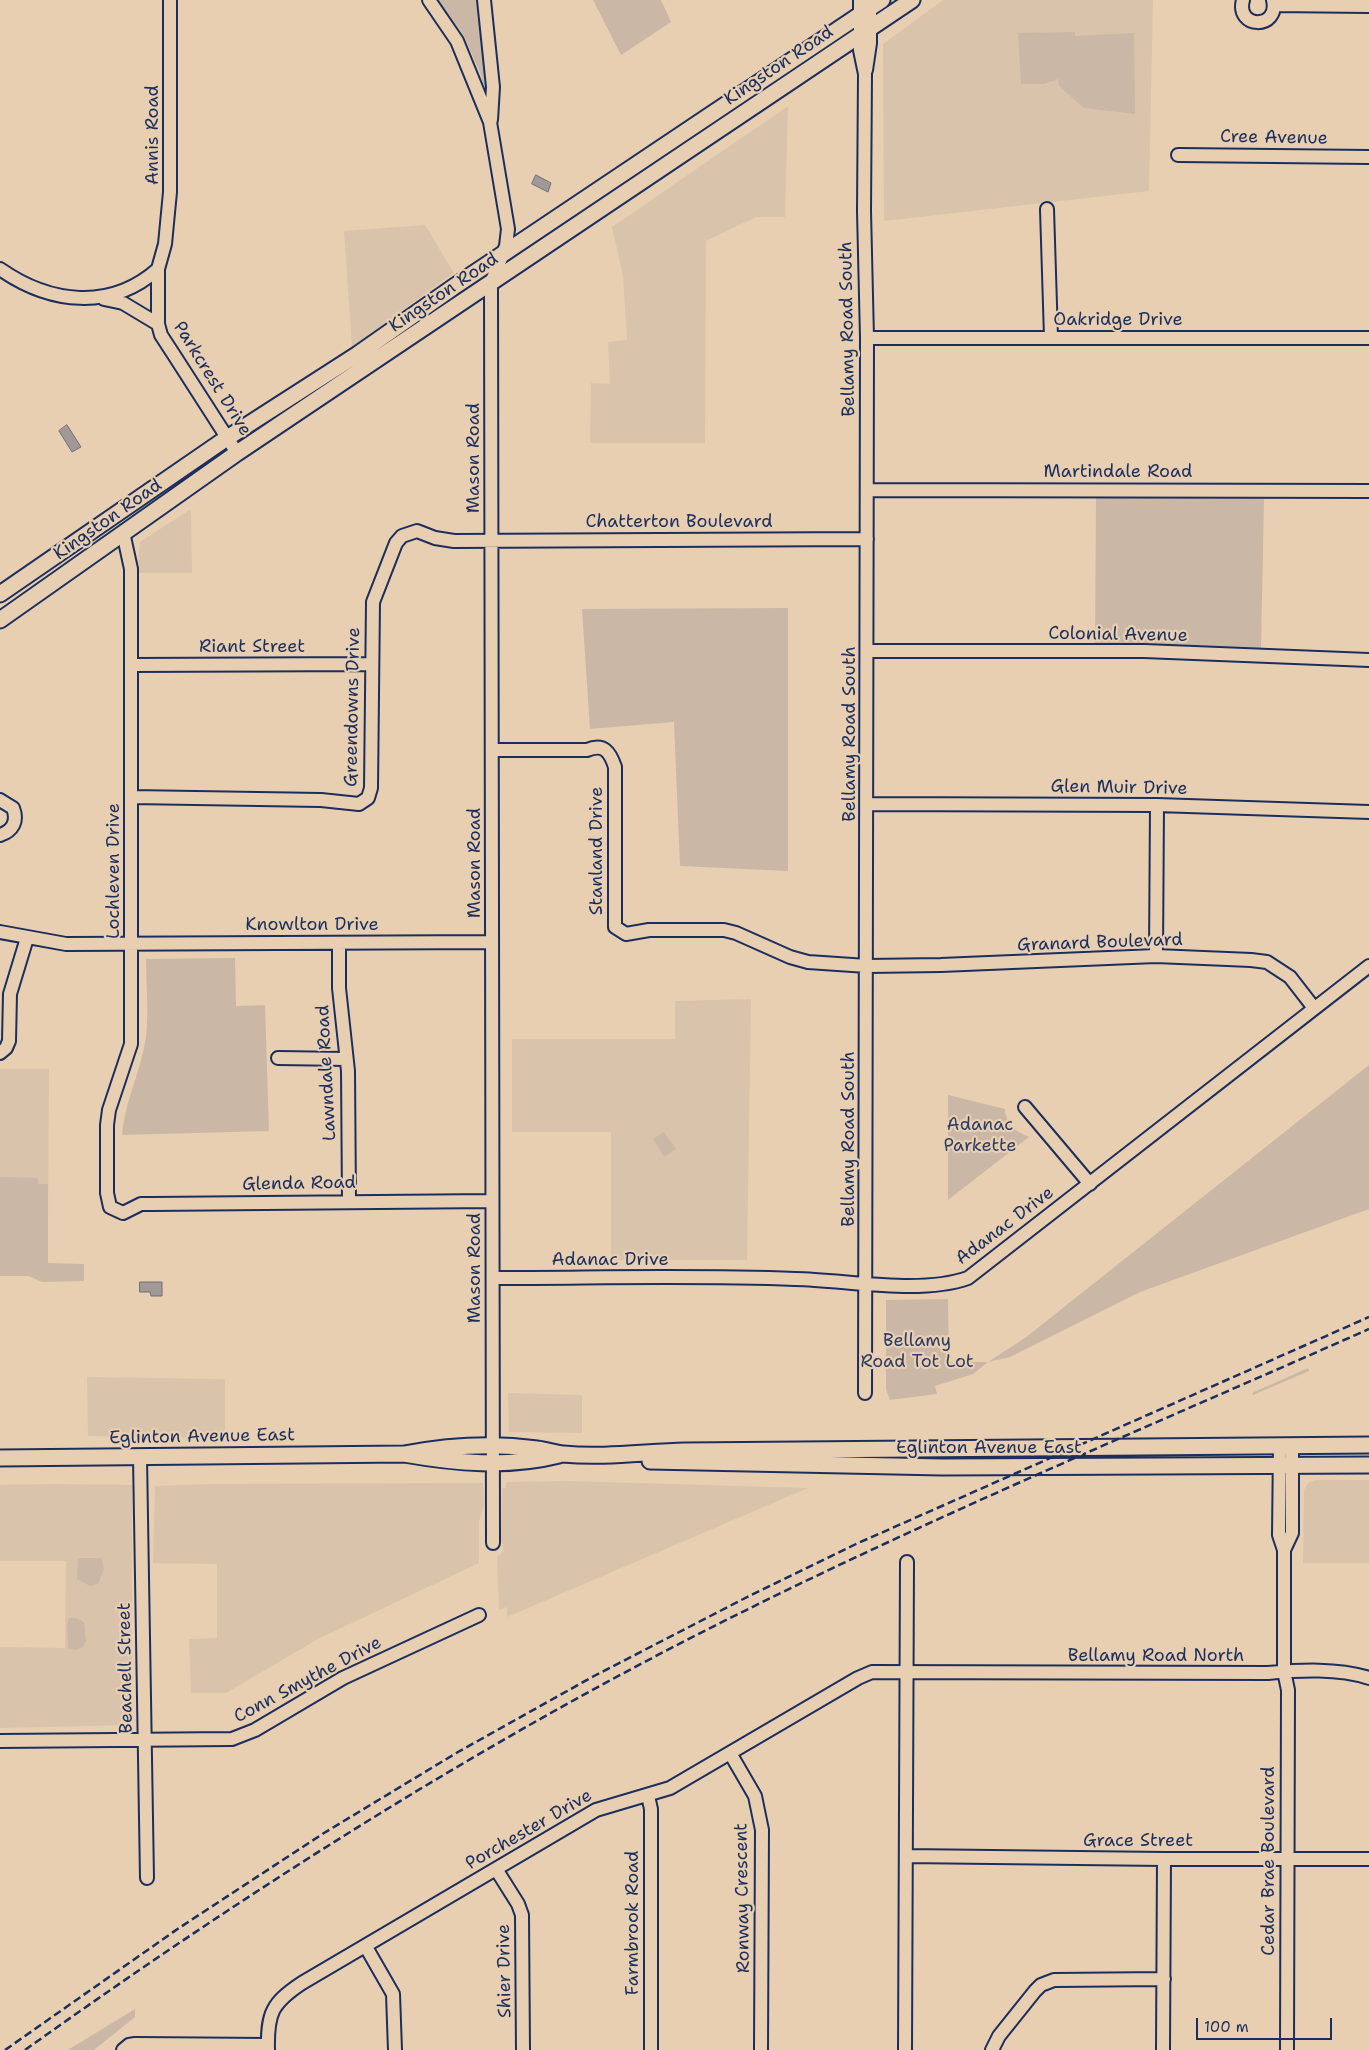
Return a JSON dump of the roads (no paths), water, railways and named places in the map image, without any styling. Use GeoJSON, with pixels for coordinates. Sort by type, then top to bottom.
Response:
{"type":"FeatureCollection","features":[{"type":"Feature","properties":{"kind":"main road","name":"Kingston Road"},"geometry":{"type":"LineString","coordinates":[[0,594],[228,438],[272,411],[501,259],[867,12],[912,0]]}},
{"type":"Feature","properties":{"kind":"main road","name":"Kingston Road"},"geometry":{"type":"LineString","coordinates":[[0,620],[237,453],[491,283],[867,12]]}},
{"type":"Feature","properties":{"kind":"main road"},"geometry":{"type":"LineString","coordinates":[[272,411],[271,423],[274,429]]}},
{"type":"Feature","properties":{"kind":"main road","name":"Eglinton Avenue East"},"geometry":{"type":"LineString","coordinates":[[0,1458],[404,1454],[437,1448],[492,1447],[536,1449],[563,1454],[609,1455],[686,1451],[1369,1445]]}},
{"type":"Feature","properties":{"kind":"main road","name":"Eglinton Avenue East"},"geometry":{"type":"LineString","coordinates":[[404,1454],[442,1461],[492,1463],[536,1461],[563,1454]]}},
{"type":"Feature","properties":{"kind":"main road","name":"Eglinton Avenue East"},"geometry":{"type":"LineString","coordinates":[[609,1455],[640,1461],[942,1468],[1369,1465]]}},
{"type":"Feature","properties":{"kind":"street","name":"Annis Road"},"geometry":{"type":"LineString","coordinates":[[158,269],[164,244],[170,192],[170,0]]}},
{"type":"Feature","properties":{"kind":"street"},"geometry":{"type":"LineString","coordinates":[[429,0],[457,40],[490,122]]}},
{"type":"Feature","properties":{"kind":"street"},"geometry":{"type":"LineString","coordinates":[[484,0],[493,87],[490,122]]}},
{"type":"Feature","properties":{"kind":"street"},"geometry":{"type":"LineString","coordinates":[[1243,0],[1242,10],[1244,15],[1247,19],[1257,22],[1268,19],[1273,11],[1273,3],[1369,6]]}},
{"type":"Feature","properties":{"kind":"street","name":"Bellamy Road South"},"geometry":{"type":"LineString","coordinates":[[865,1393],[867,1286],[868,338],[864,211],[865,74],[862,64],[867,12]]}},
{"type":"Feature","properties":{"kind":"street","name":"Mason Road"},"geometry":{"type":"LineString","coordinates":[[490,122],[508,229],[501,259],[491,283],[493,750],[492,1463]]}},
{"type":"Feature","properties":{"kind":"street","name":"Cree Avenue"},"geometry":{"type":"LineString","coordinates":[[1178,155],[1369,157]]}},
{"type":"Feature","properties":{"kind":"street"},"geometry":{"type":"LineString","coordinates":[[1047,209],[1051,337]]}},
{"type":"Feature","properties":{"kind":"street","name":"Parkcrest Drive"},"geometry":{"type":"LineString","coordinates":[[0,269],[34,288],[50,294],[98,298],[123,303],[158,324]]}},
{"type":"Feature","properties":{"kind":"street","name":"Parkcrest Drive"},"geometry":{"type":"LineString","coordinates":[[98,298],[128,290],[142,283],[158,269]]}},
{"type":"Feature","properties":{"kind":"street","name":"Parkcrest Drive"},"geometry":{"type":"LineString","coordinates":[[158,269],[158,324],[161,335],[237,453]]}},
{"type":"Feature","properties":{"kind":"street","name":"Oakridge Drive"},"geometry":{"type":"LineString","coordinates":[[868,338],[1369,338]]}},
{"type":"Feature","properties":{"kind":"street","name":"Martindale Road"},"geometry":{"type":"LineString","coordinates":[[867,490],[1369,491]]}},
{"type":"Feature","properties":{"kind":"street","name":"Greendowns Drive"},"geometry":{"type":"LineString","coordinates":[[132,796],[321,800],[359,804],[364,802],[368,798],[371,788],[373,602],[399,539],[407,533],[417,531],[445,540],[492,539]]}},
{"type":"Feature","properties":{"kind":"street","name":"Lochleven Drive"},"geometry":{"type":"LineString","coordinates":[[110,1207],[107,1125],[109,1110],[131,1044],[131,569],[123,532]]}},
{"type":"Feature","properties":{"kind":"street","name":"Chatterton Boulevard"},"geometry":{"type":"LineString","coordinates":[[492,539],[867,539]]}},
{"type":"Feature","properties":{"kind":"street","name":"Colonial Avenue"},"geometry":{"type":"LineString","coordinates":[[867,651],[1144,651],[1369,660]]}},
{"type":"Feature","properties":{"kind":"street","name":"Riant Street"},"geometry":{"type":"LineString","coordinates":[[132,665],[372,664]]}},
{"type":"Feature","properties":{"kind":"street","name":"Stanland Drive"},"geometry":{"type":"LineString","coordinates":[[493,750],[587,750],[596,747],[602,748],[612,756],[615,767],[614,916],[615,927],[620,932],[626,934],[649,930],[724,930],[736,933],[790,957],[808,962],[867,966]]}},
{"type":"Feature","properties":{"kind":"street"},"geometry":{"type":"LineString","coordinates":[[0,800],[13,808],[16,819],[11,830],[0,835]]}},
{"type":"Feature","properties":{"kind":"street","name":"Glen Muir Drive"},"geometry":{"type":"LineString","coordinates":[[868,804],[1157,805],[1369,812]]}},
{"type":"Feature","properties":{"kind":"street"},"geometry":{"type":"LineString","coordinates":[[1156,956],[1157,805]]}},
{"type":"Feature","properties":{"kind":"street","name":"Knowlton Drive"},"geometry":{"type":"LineString","coordinates":[[0,932],[66,944],[492,942]]}},
{"type":"Feature","properties":{"kind":"street"},"geometry":{"type":"LineString","coordinates":[[0,1053],[9,1042],[10,994],[27,938]]}},
{"type":"Feature","properties":{"kind":"street","name":"Lawndale Road"},"geometry":{"type":"LineString","coordinates":[[339,943],[339,988],[346,1059],[349,1201]]}},
{"type":"Feature","properties":{"kind":"street","name":"Granard Boulevard"},"geometry":{"type":"LineString","coordinates":[[867,966],[941,965],[1156,956],[1251,960],[1267,962],[1290,977],[1314,1008]]}},
{"type":"Feature","properties":{"kind":"street","name":"Adanac Drive"},"geometry":{"type":"LineString","coordinates":[[493,1278],[796,1279],[867,1286],[955,1283],[968,1278],[1369,966]]}},
{"type":"Feature","properties":{"kind":"street"},"geometry":{"type":"LineString","coordinates":[[278,1058],[346,1059]]}},
{"type":"Feature","properties":{"kind":"street"},"geometry":{"type":"LineString","coordinates":[[1025,1107],[1090,1184]]}},
{"type":"Feature","properties":{"kind":"street","name":"Glenda Road"},"geometry":{"type":"LineString","coordinates":[[110,1207],[123,1212],[141,1204],[492,1201]]}},
{"type":"Feature","properties":{"kind":"street"},"geometry":{"type":"LineString","coordinates":[[1284,1672],[1284,1550],[1279,1535],[1286,1465],[1286,1445]]}},
{"type":"Feature","properties":{"kind":"street","name":"Beachell Street"},"geometry":{"type":"LineString","coordinates":[[140,1457],[147,1878]]}},
{"type":"Feature","properties":{"kind":"street"},"geometry":{"type":"LineString","coordinates":[[492,1463],[493,1543]]}},
{"type":"Feature","properties":{"kind":"street"},"geometry":{"type":"LineString","coordinates":[[905,2050],[907,1562]]}},
{"type":"Feature","properties":{"kind":"street","name":"Conn Smythe Drive"},"geometry":{"type":"LineString","coordinates":[[0,1741],[232,1739],[244,1735],[343,1678],[480,1615]]}},
{"type":"Feature","properties":{"kind":"street","name":"Porchester Drive"},"geometry":{"type":"LineString","coordinates":[[268,2047],[269,2022],[278,2001],[302,1983],[596,1810],[670,1788],[858,1678],[872,1672],[907,1673]]}},
{"type":"Feature","properties":{"kind":"street","name":"Cedar Brae Boulevard"},"geometry":{"type":"LineString","coordinates":[[1284,1672],[1288,1690],[1287,2050]]}},
{"type":"Feature","properties":{"kind":"street","name":"Bellamy Road North"},"geometry":{"type":"LineString","coordinates":[[907,1673],[1340,1672],[1369,1678]]}},
{"type":"Feature","properties":{"kind":"street","name":"Ronway Crescent"},"geometry":{"type":"LineString","coordinates":[[730,1753],[753,1791],[759,1810],[762,1830],[761,2050]]}},
{"type":"Feature","properties":{"kind":"street","name":"Farmbrook Road"},"geometry":{"type":"LineString","coordinates":[[648,1796],[651,1809],[651,2050]]}},
{"type":"Feature","properties":{"kind":"street","name":"Grace Street"},"geometry":{"type":"LineString","coordinates":[[906,1856],[1369,1859]]}},
{"type":"Feature","properties":{"kind":"street"},"geometry":{"type":"LineString","coordinates":[[1163,2050],[1164,1859]]}},
{"type":"Feature","properties":{"kind":"street","name":"Shier Drive"},"geometry":{"type":"LineString","coordinates":[[496,1869],[518,1904],[522,1915],[523,2050]]}},
{"type":"Feature","properties":{"kind":"street"},"geometry":{"type":"LineString","coordinates":[[366,1947],[394,1994],[395,2050]]}},
{"type":"Feature","properties":{"kind":"street"},"geometry":{"type":"LineString","coordinates":[[992,2050],[999,2036],[1035,1991],[1054,1980],[1164,1979]]}},
{"type":"Feature","properties":{"kind":"street"},"geometry":{"type":"LineString","coordinates":[[123,2050],[129,2045],[149,2048],[268,2047]]}},
{"type":"Feature","properties":{"kind":"railway"},"geometry":{"type":"LineString","coordinates":[[5,2050],[179,1928],[324,1833],[458,1752],[594,1676],[751,1595],[856,1544],[1369,1317]]}},
{"type":"Feature","properties":{"kind":"railway"},"geometry":{"type":"LineString","coordinates":[[25,2050],[263,1887],[426,1786],[592,1690],[677,1645],[847,1561],[1020,1482],[1369,1329]]}},
{"type":"Feature","properties":{"kind":"park label","name":"Adanac Parkette"},"geometry":{"type":"Point","coordinates":[980,1135]}},
{"type":"Feature","properties":{"kind":"park label","name":"Bellamy Road Tot Lot"},"geometry":{"type":"Point","coordinates":[917,1351]}}]}
